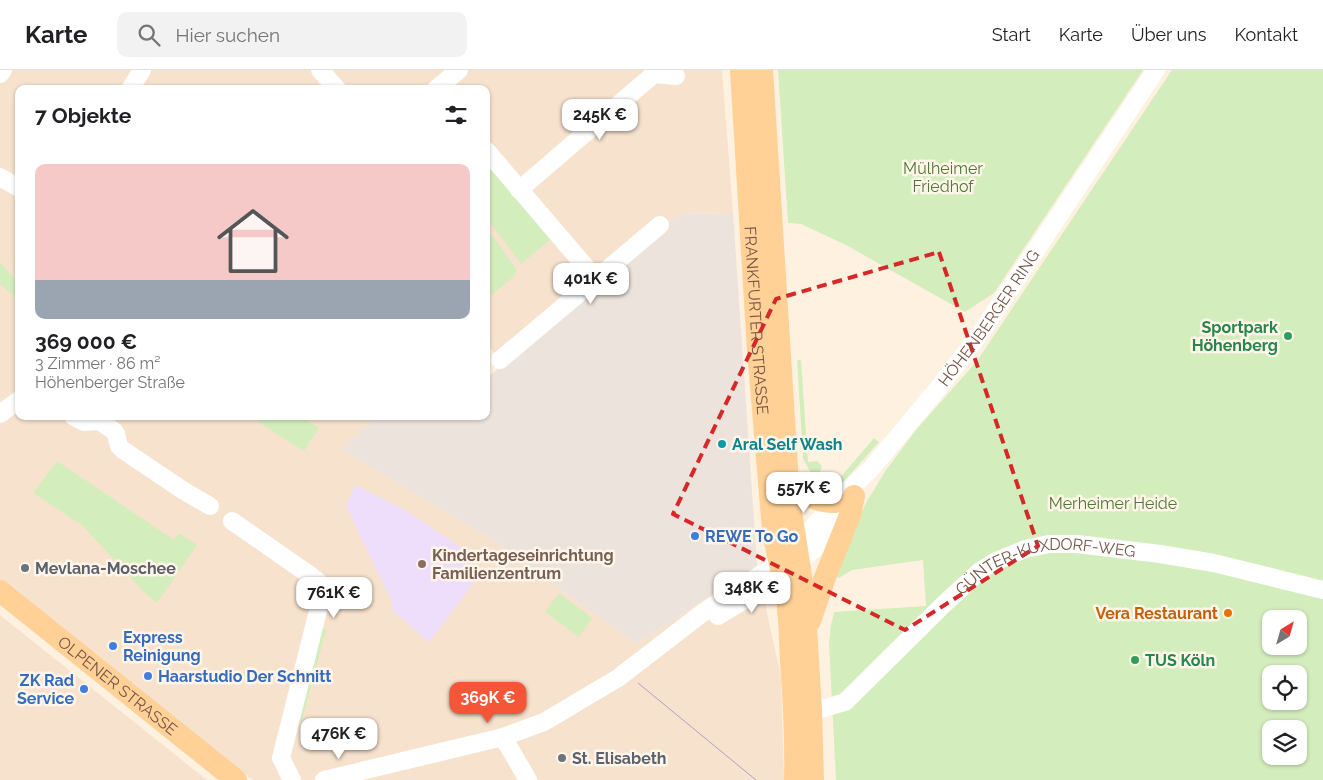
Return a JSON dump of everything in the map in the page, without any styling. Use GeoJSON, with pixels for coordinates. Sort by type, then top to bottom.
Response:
{"type":"FeatureCollection","features":[{"type":"Feature","properties":{"kind":"main road","name":"FRANKFURTER STRASSE"},"geometry":{"type":"LineString","coordinates":[[741,70],[758,351],[773,530],[803,588],[811,710],[806,778]]}},
{"type":"Feature","properties":{"kind":"main road","name":"FRANKFURTER STRASSE"},"geometry":{"type":"LineString","coordinates":[[762,70],[791,512],[787,601],[790,626],[795,739],[806,778]]}},
{"type":"Feature","properties":{"kind":"main road"},"geometry":{"type":"LineString","coordinates":[[758,351],[780,351]]}},
{"type":"Feature","properties":{"kind":"main road"},"geometry":{"type":"LineString","coordinates":[[788,483],[801,493],[812,498],[821,500],[845,499],[850,515],[806,631]]}},
{"type":"Feature","properties":{"kind":"main road","name":"OLPENER STRASSE"},"geometry":{"type":"LineString","coordinates":[[0,590],[236,780]]}},
{"type":"Feature","properties":{"kind":"street"},"geometry":{"type":"LineString","coordinates":[[0,74],[3,70]]}},
{"type":"Feature","properties":{"kind":"street"},"geometry":{"type":"LineString","coordinates":[[133,85],[142,70]]}},
{"type":"Feature","properties":{"kind":"street"},"geometry":{"type":"LineString","coordinates":[[320,70],[333,85]]}},
{"type":"Feature","properties":{"kind":"street"},"geometry":{"type":"LineString","coordinates":[[441,85],[459,70]]}},
{"type":"Feature","properties":{"kind":"street","name":"HÖHENBERGER RING"},"geometry":{"type":"LineString","coordinates":[[324,780],[503,737],[544,722],[618,678],[638,669],[703,626],[789,561],[816,547],[847,508],[845,499],[940,386],[977,337],[1156,70]]}},
{"type":"Feature","properties":{"kind":"street"},"geometry":{"type":"LineString","coordinates":[[519,190],[654,74],[676,76]]}},
{"type":"Feature","properties":{"kind":"street"},"geometry":{"type":"LineString","coordinates":[[490,155],[596,279]]}},
{"type":"Feature","properties":{"kind":"street"},"geometry":{"type":"LineString","coordinates":[[0,176],[15,185]]}},
{"type":"Feature","properties":{"kind":"street"},"geometry":{"type":"LineString","coordinates":[[500,360],[660,225]]}},
{"type":"Feature","properties":{"kind":"street"},"geometry":{"type":"LineString","coordinates":[[0,414],[15,403]]}},
{"type":"Feature","properties":{"kind":"street"},"geometry":{"type":"LineString","coordinates":[[80,420],[84,422],[102,422],[114,430],[122,450],[210,506]]}},
{"type":"Feature","properties":{"kind":"street"},"geometry":{"type":"LineString","coordinates":[[232,521],[316,579],[323,591],[281,758],[292,780]]}},
{"type":"Feature","properties":{"kind":"street","name":"GÜNTER-KUXDORF-WEG"},"geometry":{"type":"LineString","coordinates":[[811,710],[845,702],[980,571],[994,562],[1025,549],[1049,544],[1077,544],[1160,554],[1214,563],[1323,590]]}},
{"type":"Feature","properties":{"kind":"street"},"geometry":{"type":"LineString","coordinates":[[503,737],[528,780]]}},
{"type":"Feature","properties":{"kind":"highlighted area"},"geometry":{"type":"Polygon","coordinates":[[[939,252],[1038,546],[905,630],[673,514],[776,299],[939,252]]]}},
{"type":"Feature","properties":{"kind":"shaded area"},"geometry":{"type":"Polygon","coordinates":[[[0,70],[722,70],[733,213],[679,214],[502,365],[490,347],[490,85],[15,85],[15,420],[373,420],[342,449],[493,540],[636,644],[757,565],[781,678],[784,780],[253,780],[0,581],[0,70]]]}},
{"type":"Feature","properties":{"kind":"shaded area"},"geometry":{"type":"Polygon","coordinates":[[[733,213],[757,565],[636,644],[493,540],[341,449],[373,420],[490,420],[490,376],[679,214],[733,213]]]}},
{"type":"Feature","properties":{"kind":"shaded area","name":"Kindertageseinrichtung Familienzentrum"},"geometry":{"type":"Polygon","coordinates":[[[355,485],[405,510],[474,556],[466,573],[475,581],[429,642],[392,610],[393,604],[346,506],[355,485]]]}},
{"type":"Feature","properties":{"kind":"shaded area"},"geometry":{"type":"Polygon","coordinates":[[[0,615],[207,780],[0,780],[0,615]]]}},
{"type":"Feature","properties":{"kind":"green space","name":"Mülheimer Friedhof"},"geometry":{"type":"Polygon","coordinates":[[[778,70],[1143,70],[994,293],[965,312],[846,245],[801,224],[788,223],[778,70]]]}},
{"type":"Feature","properties":{"kind":"green space","name":"Merheimer Heide"},"geometry":{"type":"Polygon","coordinates":[[[1172,70],[1323,70],[1323,780],[836,780],[829,643],[834,612],[926,606],[923,560],[852,570],[839,578],[831,574],[866,503],[886,470],[916,430],[977,361],[1172,70]]]}},
{"type":"Feature","properties":{"kind":"green space"},"geometry":{"type":"Polygon","coordinates":[[[490,167],[551,239],[521,264],[490,222],[490,167]]]}},
{"type":"Feature","properties":{"kind":"green space"},"geometry":{"type":"Polygon","coordinates":[[[490,234],[515,267],[514,276],[490,297],[490,234]]]}},
{"type":"Feature","properties":{"kind":"green space"},"geometry":{"type":"Polygon","coordinates":[[[0,263],[15,279],[15,297],[0,284],[0,263]]]}},
{"type":"Feature","properties":{"kind":"green space"},"geometry":{"type":"Polygon","coordinates":[[[797,360],[801,360],[808,462],[817,461],[822,466],[818,479],[809,470],[803,458],[797,360]]]}},
{"type":"Feature","properties":{"kind":"green space"},"geometry":{"type":"Polygon","coordinates":[[[259,420],[306,420],[319,428],[304,451],[258,422],[259,420]]]}},
{"type":"Feature","properties":{"kind":"green space"},"geometry":{"type":"Polygon","coordinates":[[[874,438],[879,442],[839,487],[832,492],[820,489],[839,479],[874,438]]]}},
{"type":"Feature","properties":{"kind":"green space"},"geometry":{"type":"Polygon","coordinates":[[[57,461],[174,540],[179,533],[197,545],[157,603],[145,593],[82,525],[33,493],[57,461]]]}},
{"type":"Feature","properties":{"kind":"green space"},"geometry":{"type":"Polygon","coordinates":[[[559,593],[592,618],[579,637],[545,612],[559,593]]]}},
{"type":"Feature","properties":{"kind":"green space"},"geometry":{"type":"Polygon","coordinates":[[[322,628],[326,630],[301,724],[297,723],[322,628]]]}},
{"type":"Feature","properties":{"kind":"tram line"},"geometry":{"type":"LineString","coordinates":[[638,683],[756,780]]}},
{"type":"Feature","properties":{"kind":"place","name":"Sportpark Höhenberg"},"geometry":{"type":"Point","coordinates":[1288,336]}},
{"type":"Feature","properties":{"kind":"place","name":"Aral Self Wash"},"geometry":{"type":"Point","coordinates":[722,444]}},
{"type":"Feature","properties":{"kind":"place","name":"REWE To Go"},"geometry":{"type":"Point","coordinates":[695,536]}},
{"type":"Feature","properties":{"kind":"place","name":"Kindertageseinrichtung Familienzentrum"},"geometry":{"type":"Point","coordinates":[422,564]}},
{"type":"Feature","properties":{"kind":"place","name":"Mevlana-Moschee"},"geometry":{"type":"Point","coordinates":[25,568]}},
{"type":"Feature","properties":{"kind":"place","name":"Vera Restaurant"},"geometry":{"type":"Point","coordinates":[1228,613]}},
{"type":"Feature","properties":{"kind":"place","name":"Express Reinigung"},"geometry":{"type":"Point","coordinates":[113,646]}},
{"type":"Feature","properties":{"kind":"place","name":"TUS Köln"},"geometry":{"type":"Point","coordinates":[1135,660]}},
{"type":"Feature","properties":{"kind":"place","name":"Haarstudio Der Schnitt"},"geometry":{"type":"Point","coordinates":[148,676]}},
{"type":"Feature","properties":{"kind":"place","name":"ZK Rad Service"},"geometry":{"type":"Point","coordinates":[84,689]}},
{"type":"Feature","properties":{"kind":"place","name":"St. Elisabeth"},"geometry":{"type":"Point","coordinates":[562,758]}}]}
